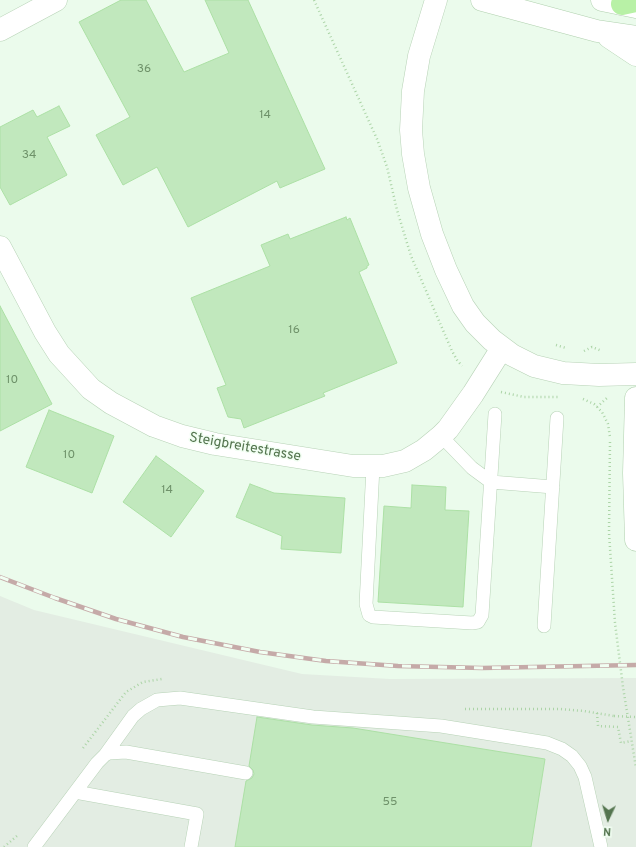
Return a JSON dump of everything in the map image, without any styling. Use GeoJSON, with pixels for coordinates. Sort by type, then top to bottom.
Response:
{"type":"FeatureCollection","features":[{"type":"Feature","properties":{"kind":"street"},"geometry":{"type":"LineString","coordinates":[[0,30],[56,0]]}},
{"type":"Feature","properties":{"kind":"street"},"geometry":{"type":"LineString","coordinates":[[436,0],[421,50],[413,91],[411,130],[413,154],[419,188],[432,234],[446,270],[463,306],[483,332],[502,348],[524,361],[548,370],[579,374],[627,374]]}},
{"type":"Feature","properties":{"kind":"street"},"geometry":{"type":"LineString","coordinates":[[482,0],[597,31],[636,37]]}},
{"type":"Feature","properties":{"kind":"street"},"geometry":{"type":"LineString","coordinates":[[597,31],[636,55]]}},
{"type":"Feature","properties":{"kind":"street","name":"Steigbreitestrasse"},"geometry":{"type":"LineString","coordinates":[[0,247],[45,332],[59,354],[91,389],[111,403],[154,426],[182,436],[215,444],[341,464],[373,467],[393,464],[414,457],[441,436],[473,394],[502,348]]}},
{"type":"Feature","properties":{"kind":"street"},"geometry":{"type":"LineString","coordinates":[[636,398],[634,473],[636,540]]}},
{"type":"Feature","properties":{"kind":"lane"},"geometry":{"type":"LineString","coordinates":[[373,467],[366,604],[369,615],[374,617],[472,623],[478,622],[481,618],[495,414]]}},
{"type":"Feature","properties":{"kind":"lane"},"geometry":{"type":"LineString","coordinates":[[544,626],[557,418]]}},
{"type":"Feature","properties":{"kind":"lane"},"geometry":{"type":"LineString","coordinates":[[441,436],[472,468],[491,482],[552,487]]}},
{"type":"Feature","properties":{"kind":"lane"},"geometry":{"type":"LineString","coordinates":[[34,847],[133,716],[141,709],[157,700],[180,698],[313,717],[440,726],[547,743],[562,749],[572,756],[580,766],[585,776],[601,847]]}},
{"type":"Feature","properties":{"kind":"lane"},"geometry":{"type":"LineString","coordinates":[[105,755],[115,752],[126,752],[246,773]]}},
{"type":"Feature","properties":{"kind":"lane"},"geometry":{"type":"LineString","coordinates":[[75,792],[197,814],[192,847]]}},
{"type":"Feature","properties":{"kind":"path"},"geometry":{"type":"LineString","coordinates":[[577,397],[590,402],[597,407],[604,415],[609,430],[608,498],[612,576],[623,687],[636,768]]}},
{"type":"Feature","properties":{"kind":"path"},"geometry":{"type":"LineString","coordinates":[[598,713],[598,726],[618,727],[621,743],[631,742]]}},
{"type":"Feature","properties":{"kind":"path"},"geometry":{"type":"LineString","coordinates":[[614,716],[636,716]]}},
{"type":"Feature","properties":{"kind":"shaded area"},"geometry":{"type":"Polygon","coordinates":[[[0,596],[34,610],[302,674],[390,679],[636,678],[636,847],[0,847],[0,596]]]}},
{"type":"Feature","properties":{"kind":"building"},"geometry":{"type":"Polygon","coordinates":[[[121,0],[146,0],[184,72],[229,53],[205,0],[248,0],[325,169],[280,188],[277,181],[188,227],[157,167],[123,185],[96,135],[130,117],[79,22],[121,0]]]}},
{"type":"Feature","properties":{"kind":"building"},"geometry":{"type":"Polygon","coordinates":[[[59,106],[70,126],[47,137],[67,175],[10,205],[0,187],[0,127],[33,110],[37,117],[59,106]]]}},
{"type":"Feature","properties":{"kind":"building"},"geometry":{"type":"Polygon","coordinates":[[[346,217],[347,220],[350,218],[369,265],[367,268],[359,272],[397,363],[323,393],[325,396],[244,428],[241,419],[228,417],[217,388],[226,385],[191,298],[270,266],[261,245],[288,234],[290,239],[346,217]]]}},
{"type":"Feature","properties":{"kind":"building"},"geometry":{"type":"Polygon","coordinates":[[[0,306],[52,404],[0,431],[0,306]]]}},
{"type":"Feature","properties":{"kind":"building"},"geometry":{"type":"Polygon","coordinates":[[[49,410],[114,436],[92,493],[26,467],[49,410]]]}},
{"type":"Feature","properties":{"kind":"building"},"geometry":{"type":"Polygon","coordinates":[[[156,456],[204,491],[171,537],[123,502],[156,456]]]}},
{"type":"Feature","properties":{"kind":"building"},"geometry":{"type":"Polygon","coordinates":[[[250,484],[274,493],[345,498],[341,553],[281,549],[282,536],[236,517],[250,484]]]}},
{"type":"Feature","properties":{"kind":"building"},"geometry":{"type":"Polygon","coordinates":[[[412,485],[446,487],[445,510],[469,511],[463,607],[378,602],[384,506],[411,508],[412,485]]]}},
{"type":"Feature","properties":{"kind":"building"},"geometry":{"type":"Polygon","coordinates":[[[257,717],[312,725],[353,728],[545,759],[531,847],[235,847],[246,781],[252,778],[254,774],[253,770],[249,766],[257,717]]]}},
{"type":"Feature","properties":{"kind":"railway"},"geometry":{"type":"LineString","coordinates":[[0,577],[116,619],[183,637],[260,652],[326,661],[398,666],[482,668],[636,665]]}}]}
